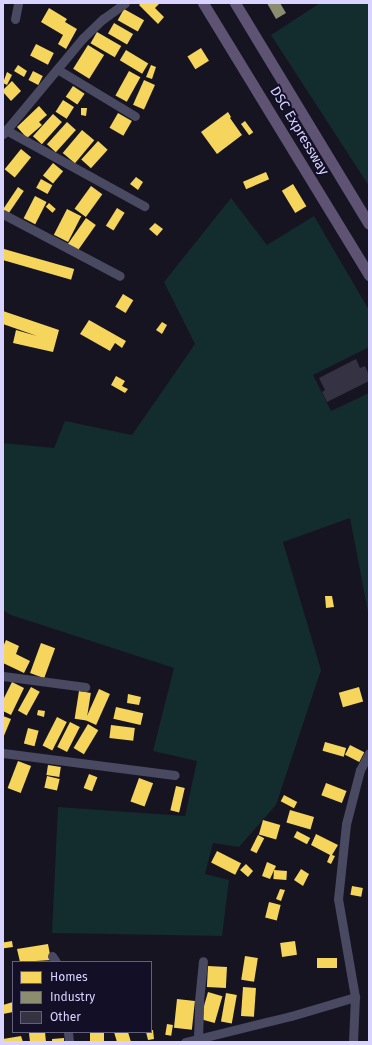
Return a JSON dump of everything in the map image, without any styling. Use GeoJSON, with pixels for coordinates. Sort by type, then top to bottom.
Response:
{"type":"FeatureCollection","features":[{"type":"Feature","properties":{"kind":"main road","name":"DSC Expressway"},"geometry":{"type":"LineString","coordinates":[[203,3],[369,275]]}},
{"type":"Feature","properties":{"kind":"main road","name":"DSC Expressway"},"geometry":{"type":"LineString","coordinates":[[235,3],[369,224]]}},
{"type":"Feature","properties":{"kind":"street"},"geometry":{"type":"LineString","coordinates":[[15,19],[18,3]]}},
{"type":"Feature","properties":{"kind":"street"},"geometry":{"type":"LineString","coordinates":[[125,3],[103,19],[83,38],[5,132],[144,206]]}},
{"type":"Feature","properties":{"kind":"street"},"geometry":{"type":"LineString","coordinates":[[57,69],[135,116]]}},
{"type":"Feature","properties":{"kind":"street"},"geometry":{"type":"LineString","coordinates":[[3,214],[120,276]]}},
{"type":"Feature","properties":{"kind":"street"},"geometry":{"type":"LineString","coordinates":[[3,676],[85,687]]}},
{"type":"Feature","properties":{"kind":"street"},"geometry":{"type":"LineString","coordinates":[[353,1042],[355,997],[338,898],[346,824],[360,770],[369,752]]}},
{"type":"Feature","properties":{"kind":"street"},"geometry":{"type":"LineString","coordinates":[[3,753],[175,775]]}},
{"type":"Feature","properties":{"kind":"street"},"geometry":{"type":"LineString","coordinates":[[198,1038],[199,1001],[203,961]]}},
{"type":"Feature","properties":{"kind":"street"},"geometry":{"type":"LineString","coordinates":[[184,1042],[198,1038],[216,1038],[355,997]]}},
{"type":"Feature","properties":{"kind":"green space"},"geometry":{"type":"Polygon","coordinates":[[[320,3],[369,3],[369,186],[271,35],[320,3]]]}},
{"type":"Feature","properties":{"kind":"green space"},"geometry":{"type":"Polygon","coordinates":[[[231,198],[267,245],[314,216],[369,310],[369,347],[313,375],[331,411],[369,393],[369,617],[350,518],[283,542],[321,670],[276,805],[239,847],[213,843],[205,874],[229,880],[222,936],[52,933],[58,807],[185,816],[197,761],[153,751],[174,668],[11,615],[3,610],[3,443],[54,448],[65,421],[132,435],[195,344],[164,282],[231,198]]]}},
{"type":"Feature","properties":{"kind":"building: Homes"},"geometry":{"type":"Polygon","coordinates":[[[141,3],[159,4],[155,8],[164,17],[158,24],[139,5],[141,3]]]}},
{"type":"Feature","properties":{"kind":"building: Homes"},"geometry":{"type":"Polygon","coordinates":[[[49,8],[67,19],[65,22],[77,29],[66,49],[58,44],[63,35],[41,22],[49,8]]]}},
{"type":"Feature","properties":{"kind":"building: Homes"},"geometry":{"type":"Polygon","coordinates":[[[124,9],[144,20],[138,32],[118,20],[124,9]]]}},
{"type":"Feature","properties":{"kind":"building: Homes"},"geometry":{"type":"Polygon","coordinates":[[[114,23],[133,34],[127,44],[108,33],[114,23]]]}},
{"type":"Feature","properties":{"kind":"building: Homes"},"geometry":{"type":"Polygon","coordinates":[[[97,32],[121,46],[115,57],[90,43],[97,32]]]}},
{"type":"Feature","properties":{"kind":"building: Homes"},"geometry":{"type":"Polygon","coordinates":[[[36,44],[54,53],[48,65],[30,56],[36,44]]]}},
{"type":"Feature","properties":{"kind":"building: Homes"},"geometry":{"type":"Polygon","coordinates":[[[88,45],[104,55],[89,79],[73,69],[88,45]]]}},
{"type":"Feature","properties":{"kind":"building: Homes"},"geometry":{"type":"Polygon","coordinates":[[[201,48],[209,61],[195,69],[187,56],[201,48]]]}},
{"type":"Feature","properties":{"kind":"building: Homes"},"geometry":{"type":"Polygon","coordinates":[[[126,50],[148,63],[142,74],[120,60],[126,50]]]}},
{"type":"Feature","properties":{"kind":"building: Homes"},"geometry":{"type":"Polygon","coordinates":[[[18,65],[27,71],[24,77],[14,71],[18,65]]]}},
{"type":"Feature","properties":{"kind":"building: Homes"},"geometry":{"type":"Polygon","coordinates":[[[151,65],[156,67],[152,79],[146,77],[151,65]]]}},
{"type":"Feature","properties":{"kind":"building: Homes"},"geometry":{"type":"Polygon","coordinates":[[[33,71],[43,76],[38,85],[28,80],[33,71]]]}},
{"type":"Feature","properties":{"kind":"building: Homes"},"geometry":{"type":"Polygon","coordinates":[[[129,71],[140,77],[127,102],[115,95],[129,71]]]}},
{"type":"Feature","properties":{"kind":"building: Homes"},"geometry":{"type":"Polygon","coordinates":[[[7,72],[12,75],[7,85],[3,83],[7,72]]]}},
{"type":"Feature","properties":{"kind":"building: Homes"},"geometry":{"type":"Polygon","coordinates":[[[144,80],[155,85],[144,110],[133,105],[144,80]]]}},
{"type":"Feature","properties":{"kind":"building: Homes"},"geometry":{"type":"Polygon","coordinates":[[[12,81],[21,91],[11,101],[3,90],[12,81]]]}},
{"type":"Feature","properties":{"kind":"building: Homes"},"geometry":{"type":"Polygon","coordinates":[[[73,86],[85,94],[77,105],[66,97],[73,86]]]}},
{"type":"Feature","properties":{"kind":"building: Homes"},"geometry":{"type":"Polygon","coordinates":[[[63,100],[74,107],[67,119],[56,112],[63,100]]]}},
{"type":"Feature","properties":{"kind":"building: Homes"},"geometry":{"type":"Polygon","coordinates":[[[39,106],[47,115],[39,122],[42,125],[27,138],[17,127],[39,106]]]}},
{"type":"Feature","properties":{"kind":"building: Homes"},"geometry":{"type":"Polygon","coordinates":[[[81,108],[87,108],[86,116],[81,115],[81,108]]]}},
{"type":"Feature","properties":{"kind":"building: Homes"},"geometry":{"type":"Polygon","coordinates":[[[228,112],[231,117],[230,118],[242,135],[217,154],[201,132],[228,112]]]}},
{"type":"Feature","properties":{"kind":"building: Homes"},"geometry":{"type":"Polygon","coordinates":[[[118,113],[132,121],[123,136],[110,128],[118,113]]]}},
{"type":"Feature","properties":{"kind":"building: Homes"},"geometry":{"type":"Polygon","coordinates":[[[53,114],[62,122],[42,144],[33,136],[53,114]]]}},
{"type":"Feature","properties":{"kind":"building: Homes"},"geometry":{"type":"Polygon","coordinates":[[[245,121],[253,132],[249,135],[241,124],[245,121]]]}},
{"type":"Feature","properties":{"kind":"building: Homes"},"geometry":{"type":"Polygon","coordinates":[[[67,122],[76,130],[56,152],[47,144],[67,122]]]}},
{"type":"Feature","properties":{"kind":"building: Homes"},"geometry":{"type":"Polygon","coordinates":[[[82,130],[94,140],[75,163],[63,153],[82,130]]]}},
{"type":"Feature","properties":{"kind":"building: Homes"},"geometry":{"type":"Polygon","coordinates":[[[98,141],[108,150],[91,168],[81,160],[98,141]]]}},
{"type":"Feature","properties":{"kind":"building: Homes"},"geometry":{"type":"Polygon","coordinates":[[[21,149],[31,157],[15,177],[5,169],[21,149]]]}},
{"type":"Feature","properties":{"kind":"building: Homes"},"geometry":{"type":"Polygon","coordinates":[[[53,163],[63,171],[53,184],[43,175],[53,163]]]}},
{"type":"Feature","properties":{"kind":"building: Homes"},"geometry":{"type":"Polygon","coordinates":[[[266,172],[269,179],[246,189],[243,182],[266,172]]]}},
{"type":"Feature","properties":{"kind":"building: Homes"},"geometry":{"type":"Polygon","coordinates":[[[136,177],[143,182],[138,190],[130,184],[136,177]]]}},
{"type":"Feature","properties":{"kind":"building: Homes"},"geometry":{"type":"Polygon","coordinates":[[[41,179],[52,185],[48,194],[36,188],[41,179]]]}},
{"type":"Feature","properties":{"kind":"building: Homes"},"geometry":{"type":"Polygon","coordinates":[[[293,184],[306,206],[295,213],[282,191],[293,184]]]}},
{"type":"Feature","properties":{"kind":"building: Homes"},"geometry":{"type":"Polygon","coordinates":[[[91,186],[102,194],[86,217],[75,209],[91,186]]]}},
{"type":"Feature","properties":{"kind":"building: Homes"},"geometry":{"type":"Polygon","coordinates":[[[18,187],[24,191],[9,213],[3,209],[18,187]]]}},
{"type":"Feature","properties":{"kind":"building: Homes"},"geometry":{"type":"Polygon","coordinates":[[[35,196],[47,202],[35,224],[24,218],[35,196]]]}},
{"type":"Feature","properties":{"kind":"building: Homes"},"geometry":{"type":"Polygon","coordinates":[[[49,203],[56,209],[53,213],[46,207],[49,203]]]}},
{"type":"Feature","properties":{"kind":"building: Homes"},"geometry":{"type":"Polygon","coordinates":[[[117,208],[125,213],[114,231],[106,226],[117,208]]]}},
{"type":"Feature","properties":{"kind":"building: Homes"},"geometry":{"type":"Polygon","coordinates":[[[67,209],[81,216],[68,242],[54,235],[67,209]]]}},
{"type":"Feature","properties":{"kind":"building: Homes"},"geometry":{"type":"Polygon","coordinates":[[[86,218],[96,225],[77,251],[68,244],[86,218]]]}},
{"type":"Feature","properties":{"kind":"building: Homes"},"geometry":{"type":"Polygon","coordinates":[[[155,223],[163,229],[157,236],[149,229],[155,223]]]}},
{"type":"Feature","properties":{"kind":"building: Homes"},"geometry":{"type":"Polygon","coordinates":[[[4,249],[74,269],[71,280],[3,260],[4,249]]]}},
{"type":"Feature","properties":{"kind":"building: Homes"},"geometry":{"type":"Polygon","coordinates":[[[123,294],[133,300],[126,313],[115,307],[123,294]]]}},
{"type":"Feature","properties":{"kind":"building: Homes"},"geometry":{"type":"Polygon","coordinates":[[[3,311],[59,330],[53,352],[13,343],[16,330],[37,336],[3,324],[3,311]]]}},
{"type":"Feature","properties":{"kind":"building: Homes"},"geometry":{"type":"Polygon","coordinates":[[[89,320],[126,341],[122,348],[115,343],[110,351],[80,334],[89,320]]]}},
{"type":"Feature","properties":{"kind":"building: Homes"},"geometry":{"type":"Polygon","coordinates":[[[162,322],[167,325],[162,334],[156,330],[162,322]]]}},
{"type":"Feature","properties":{"kind":"building: Homes"},"geometry":{"type":"Polygon","coordinates":[[[116,376],[125,381],[122,386],[128,389],[125,393],[111,385],[116,376]]]}},
{"type":"Feature","properties":{"kind":"building: Homes"},"geometry":{"type":"Polygon","coordinates":[[[325,596],[332,596],[334,607],[326,608],[325,596]]]}},
{"type":"Feature","properties":{"kind":"building: Homes"},"geometry":{"type":"Polygon","coordinates":[[[6,640],[19,646],[16,654],[30,661],[24,673],[3,663],[3,647],[6,640]]]}},
{"type":"Feature","properties":{"kind":"building: Homes"},"geometry":{"type":"Polygon","coordinates":[[[41,643],[55,648],[44,678],[30,673],[41,643]]]}},
{"type":"Feature","properties":{"kind":"building: Homes"},"geometry":{"type":"Polygon","coordinates":[[[12,682],[24,688],[11,715],[3,711],[3,700],[12,682]]]}},
{"type":"Feature","properties":{"kind":"building: Homes"},"geometry":{"type":"Polygon","coordinates":[[[31,687],[40,692],[27,715],[18,711],[31,687]]]}},
{"type":"Feature","properties":{"kind":"building: Homes"},"geometry":{"type":"Polygon","coordinates":[[[359,687],[363,701],[343,707],[339,693],[359,687]]]}},
{"type":"Feature","properties":{"kind":"building: Homes"},"geometry":{"type":"Polygon","coordinates":[[[99,689],[110,694],[96,725],[85,720],[99,689]]]}},
{"type":"Feature","properties":{"kind":"building: Homes"},"geometry":{"type":"Polygon","coordinates":[[[79,691],[91,693],[86,721],[75,719],[79,691]]]}},
{"type":"Feature","properties":{"kind":"building: Homes"},"geometry":{"type":"Polygon","coordinates":[[[128,694],[141,697],[139,705],[127,703],[128,694]]]}},
{"type":"Feature","properties":{"kind":"building: Homes"},"geometry":{"type":"Polygon","coordinates":[[[116,707],[143,713],[141,725],[113,719],[116,707]]]}},
{"type":"Feature","properties":{"kind":"building: Homes"},"geometry":{"type":"Polygon","coordinates":[[[38,710],[45,711],[44,717],[37,715],[38,710]]]}},
{"type":"Feature","properties":{"kind":"building: Homes"},"geometry":{"type":"Polygon","coordinates":[[[3,716],[11,719],[3,738],[3,716]]]}},
{"type":"Feature","properties":{"kind":"building: Homes"},"geometry":{"type":"Polygon","coordinates":[[[57,717],[67,722],[52,751],[42,746],[57,717]]]}},
{"type":"Feature","properties":{"kind":"building: Homes"},"geometry":{"type":"Polygon","coordinates":[[[70,722],[80,727],[67,752],[57,747],[70,722]]]}},
{"type":"Feature","properties":{"kind":"building: Homes"},"geometry":{"type":"Polygon","coordinates":[[[88,724],[98,730],[84,754],[74,748],[88,724]]]}},
{"type":"Feature","properties":{"kind":"building: Homes"},"geometry":{"type":"Polygon","coordinates":[[[111,725],[135,728],[133,741],[109,738],[111,725]]]}},
{"type":"Feature","properties":{"kind":"building: Homes"},"geometry":{"type":"Polygon","coordinates":[[[28,728],[39,731],[34,746],[24,743],[28,728]]]}},
{"type":"Feature","properties":{"kind":"building: Homes"},"geometry":{"type":"Polygon","coordinates":[[[325,742],[346,748],[344,757],[323,751],[325,742]]]}},
{"type":"Feature","properties":{"kind":"building: Homes"},"geometry":{"type":"Polygon","coordinates":[[[350,745],[364,752],[359,762],[345,755],[350,745]]]}},
{"type":"Feature","properties":{"kind":"building: Homes"},"geometry":{"type":"Polygon","coordinates":[[[18,761],[31,766],[21,793],[8,788],[18,761]]]}},
{"type":"Feature","properties":{"kind":"building: Homes"},"geometry":{"type":"Polygon","coordinates":[[[48,765],[61,767],[59,777],[46,775],[48,765]]]}},
{"type":"Feature","properties":{"kind":"building: Homes"},"geometry":{"type":"Polygon","coordinates":[[[89,774],[97,777],[92,791],[84,788],[89,774]]]}},
{"type":"Feature","properties":{"kind":"building: Homes"},"geometry":{"type":"Polygon","coordinates":[[[47,776],[60,779],[57,791],[44,788],[47,776]]]}},
{"type":"Feature","properties":{"kind":"building: Homes"},"geometry":{"type":"Polygon","coordinates":[[[139,778],[153,783],[145,807],[130,801],[139,778]]]}},
{"type":"Feature","properties":{"kind":"building: Homes"},"geometry":{"type":"Polygon","coordinates":[[[326,783],[347,791],[342,803],[321,795],[326,783]]]}},
{"type":"Feature","properties":{"kind":"building: Homes"},"geometry":{"type":"Polygon","coordinates":[[[176,786],[185,788],[179,812],[170,810],[176,786]]]}},
{"type":"Feature","properties":{"kind":"building: Homes"},"geometry":{"type":"Polygon","coordinates":[[[284,795],[297,802],[294,808],[281,801],[284,795]]]}},
{"type":"Feature","properties":{"kind":"building: Homes"},"geometry":{"type":"Polygon","coordinates":[[[290,810],[314,817],[310,829],[286,822],[290,810]]]}},
{"type":"Feature","properties":{"kind":"building: Homes"},"geometry":{"type":"Polygon","coordinates":[[[263,820],[280,825],[276,839],[259,834],[263,820]]]}},
{"type":"Feature","properties":{"kind":"building: Homes"},"geometry":{"type":"Polygon","coordinates":[[[297,831],[310,838],[307,844],[294,837],[297,831]]]}},
{"type":"Feature","properties":{"kind":"building: Homes"},"geometry":{"type":"Polygon","coordinates":[[[316,834],[338,845],[332,855],[335,856],[331,864],[327,862],[330,855],[311,845],[316,834]]]}},
{"type":"Feature","properties":{"kind":"building: Homes"},"geometry":{"type":"Polygon","coordinates":[[[258,835],[264,838],[257,853],[250,850],[258,835]]]}},
{"type":"Feature","properties":{"kind":"building: Homes"},"geometry":{"type":"Polygon","coordinates":[[[217,851],[241,863],[235,875],[211,863],[217,851]]]}},
{"type":"Feature","properties":{"kind":"building: Homes"},"geometry":{"type":"Polygon","coordinates":[[[267,862],[276,866],[270,879],[262,876],[267,862]]]}},
{"type":"Feature","properties":{"kind":"building: Homes"},"geometry":{"type":"Polygon","coordinates":[[[246,864],[253,871],[248,877],[240,870],[246,864]]]}},
{"type":"Feature","properties":{"kind":"building: Homes"},"geometry":{"type":"Polygon","coordinates":[[[301,869],[309,874],[303,886],[294,880],[301,869]]]}},
{"type":"Feature","properties":{"kind":"building: Homes"},"geometry":{"type":"Polygon","coordinates":[[[274,870],[287,871],[286,880],[273,879],[274,870]]]}},
{"type":"Feature","properties":{"kind":"building: Homes"},"geometry":{"type":"Polygon","coordinates":[[[352,886],[363,888],[361,897],[350,895],[352,886]]]}},
{"type":"Feature","properties":{"kind":"building: Homes"},"geometry":{"type":"Polygon","coordinates":[[[280,889],[285,890],[281,901],[276,899],[280,889]]]}},
{"type":"Feature","properties":{"kind":"building: Homes"},"geometry":{"type":"Polygon","coordinates":[[[269,902],[281,905],[277,920],[265,918],[269,902]]]}},
{"type":"Feature","properties":{"kind":"building: Homes"},"geometry":{"type":"Polygon","coordinates":[[[12,941],[13,947],[4,948],[3,942],[12,941]]]}},
{"type":"Feature","properties":{"kind":"building: Homes"},"geometry":{"type":"Polygon","coordinates":[[[295,941],[297,955],[282,957],[280,943],[295,941]]]}},
{"type":"Feature","properties":{"kind":"building: Homes"},"geometry":{"type":"Polygon","coordinates":[[[48,944],[51,960],[20,961],[17,949],[48,944]]]}},
{"type":"Feature","properties":{"kind":"building: Homes"},"geometry":{"type":"Polygon","coordinates":[[[245,956],[258,958],[254,982],[241,980],[245,956]]]}},
{"type":"Feature","properties":{"kind":"building: Homes"},"geometry":{"type":"Polygon","coordinates":[[[317,958],[337,958],[337,968],[317,968],[317,958]]]}},
{"type":"Feature","properties":{"kind":"building: Homes"},"geometry":{"type":"Polygon","coordinates":[[[208,966],[227,967],[226,988],[207,987],[208,966]]]}},
{"type":"Feature","properties":{"kind":"building: Homes"},"geometry":{"type":"Polygon","coordinates":[[[243,987],[256,988],[254,1017],[241,1016],[243,987]]]}},
{"type":"Feature","properties":{"kind":"building: Homes"},"geometry":{"type":"Polygon","coordinates":[[[208,992],[222,996],[215,1023],[200,1019],[208,992]]]}},
{"type":"Feature","properties":{"kind":"building: Homes"},"geometry":{"type":"Polygon","coordinates":[[[226,993],[237,995],[232,1023],[221,1022],[226,993]]]}},
{"type":"Feature","properties":{"kind":"building: Homes"},"geometry":{"type":"Polygon","coordinates":[[[177,999],[195,1001],[192,1030],[174,1028],[177,999]]]}},
{"type":"Feature","properties":{"kind":"building: Homes"},"geometry":{"type":"Polygon","coordinates":[[[12,1002],[12,1012],[3,1014],[3,1005],[12,1002]]]}},
{"type":"Feature","properties":{"kind":"building: Homes"},"geometry":{"type":"Polygon","coordinates":[[[167,1024],[173,1025],[171,1036],[165,1035],[167,1024]]]}},
{"type":"Feature","properties":{"kind":"building: Homes"},"geometry":{"type":"Polygon","coordinates":[[[153,1030],[154,1039],[148,1040],[146,1033],[152,1033],[153,1030]]]}},
{"type":"Feature","properties":{"kind":"building: Homes"},"geometry":{"type":"Polygon","coordinates":[[[29,1033],[45,1033],[46,1042],[30,1042],[29,1033]]]}},
{"type":"Feature","properties":{"kind":"building: Homes"},"geometry":{"type":"Polygon","coordinates":[[[90,1033],[104,1033],[104,1042],[90,1042],[90,1033]]]}},
{"type":"Feature","properties":{"kind":"building: Homes"},"geometry":{"type":"Polygon","coordinates":[[[114,1033],[128,1033],[131,1042],[117,1042],[114,1033]]]}},
{"type":"Feature","properties":{"kind":"building: Homes"},"geometry":{"type":"Polygon","coordinates":[[[21,1036],[23,1042],[3,1042],[3,1039],[21,1036]]]}},
{"type":"Feature","properties":{"kind":"building: Homes"},"geometry":{"type":"Polygon","coordinates":[[[64,1038],[64,1042],[52,1042],[52,1039],[64,1038]]]}},
{"type":"Feature","properties":{"kind":"building: Industry"},"geometry":{"type":"Polygon","coordinates":[[[267,3],[280,3],[286,13],[276,19],[267,3]]]}},
{"type":"Feature","properties":{"kind":"building: Other"},"geometry":{"type":"Polygon","coordinates":[[[356,359],[360,368],[365,366],[369,375],[369,381],[327,402],[322,392],[325,390],[319,378],[356,359]]]}}]}
